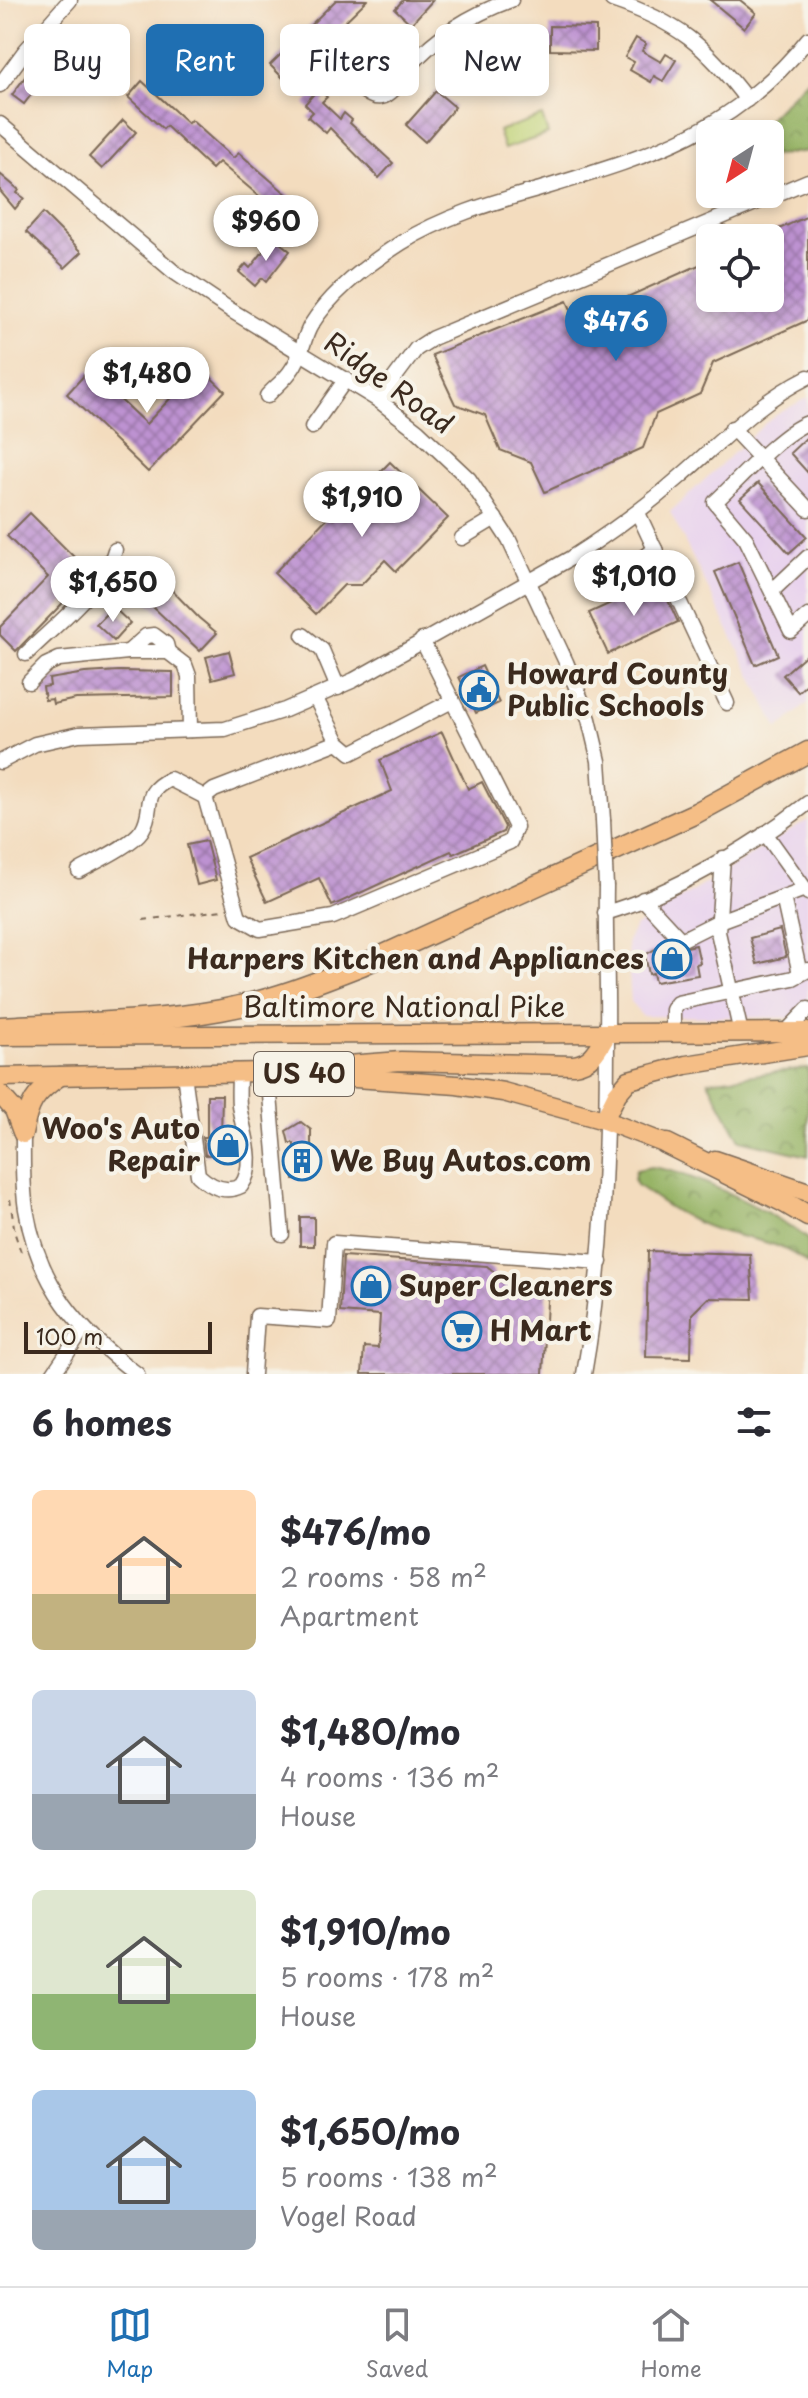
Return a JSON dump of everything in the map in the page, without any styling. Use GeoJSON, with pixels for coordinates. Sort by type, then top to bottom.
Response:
{"type":"FeatureCollection","features":[{"type":"Feature","properties":{"kind":"highway"},"geometry":{"type":"LineString","coordinates":[[0,1027],[179,1016],[222,1010],[313,984],[362,965],[696,813],[808,752]]}},
{"type":"Feature","properties":{"kind":"highway"},"geometry":{"type":"LineString","coordinates":[[667,1144],[808,1216]]}},
{"type":"Feature","properties":{"kind":"main road","name":"Baltimore National Pike"},"geometry":{"type":"LineString","coordinates":[[0,1036],[808,1032]]}},
{"type":"Feature","properties":{"kind":"main road"},"geometry":{"type":"LineString","coordinates":[[268,1072],[401,1061],[585,1064],[593,1058],[607,1034]]}},
{"type":"Feature","properties":{"kind":"main road"},"geometry":{"type":"LineString","coordinates":[[604,1120],[617,1094],[629,1080],[686,1065],[808,1046]]}},
{"type":"Feature","properties":{"kind":"main road","name":"US 40"},"geometry":{"type":"LineString","coordinates":[[0,1077],[268,1072],[457,1085],[503,1092],[604,1120],[808,1192]]}},
{"type":"Feature","properties":{"kind":"main road"},"geometry":{"type":"LineString","coordinates":[[23,1134],[34,1098],[60,1076]]}},
{"type":"Feature","properties":{"kind":"main road"},"geometry":{"type":"LineString","coordinates":[[0,1094],[14,1110],[23,1134]]}},
{"type":"Feature","properties":{"kind":"main road"},"geometry":{"type":"LineString","coordinates":[[772,1179],[808,1182]]}},
{"type":"Feature","properties":{"kind":"street"},"geometry":{"type":"LineString","coordinates":[[0,85],[70,0]]}},
{"type":"Feature","properties":{"kind":"street"},"geometry":{"type":"LineString","coordinates":[[419,57],[437,40],[465,21],[511,0]]}},
{"type":"Feature","properties":{"kind":"street"},"geometry":{"type":"LineString","coordinates":[[612,0],[676,27],[703,48],[747,100]]}},
{"type":"Feature","properties":{"kind":"street"},"geometry":{"type":"LineString","coordinates":[[378,34],[412,64],[390,93],[377,98],[368,94],[346,73],[378,34]]}},
{"type":"Feature","properties":{"kind":"street"},"geometry":{"type":"LineString","coordinates":[[267,396],[292,369],[311,325],[333,296],[402,243],[437,223],[477,207],[649,155],[687,139],[747,100],[792,60],[808,39]]}},
{"type":"Feature","properties":{"kind":"street","name":"Ridge Road"},"geometry":{"type":"LineString","coordinates":[[0,124],[174,272],[378,400],[453,463],[469,479],[495,518],[529,580],[589,719],[599,761],[606,887],[607,1034],[600,1262],[584,1374]]}},
{"type":"Feature","properties":{"kind":"street"},"geometry":{"type":"LineString","coordinates":[[378,400],[416,349],[433,338],[808,181]]}},
{"type":"Feature","properties":{"kind":"street"},"geometry":{"type":"LineString","coordinates":[[0,762],[35,744],[79,734],[225,729],[316,699],[571,558],[638,513],[758,406],[808,377]]}},
{"type":"Feature","properties":{"kind":"street"},"geometry":{"type":"LineString","coordinates":[[312,427],[346,379]]}},
{"type":"Feature","properties":{"kind":"street"},"geometry":{"type":"LineString","coordinates":[[808,423],[799,426],[715,502],[746,539],[791,631],[808,616]]}},
{"type":"Feature","properties":{"kind":"street"},"geometry":{"type":"LineString","coordinates":[[732,428],[808,509]]}},
{"type":"Feature","properties":{"kind":"street"},"geometry":{"type":"LineString","coordinates":[[638,513],[727,703]]}},
{"type":"Feature","properties":{"kind":"street"},"geometry":{"type":"LineString","coordinates":[[462,538],[495,518]]}},
{"type":"Feature","properties":{"kind":"street"},"geometry":{"type":"LineString","coordinates":[[607,587],[655,549]]}},
{"type":"Feature","properties":{"kind":"street"},"geometry":{"type":"LineString","coordinates":[[26,654],[96,584],[112,562],[115,550]]}},
{"type":"Feature","properties":{"kind":"street"},"geometry":{"type":"LineString","coordinates":[[772,591],[808,557]]}},
{"type":"Feature","properties":{"kind":"street"},"geometry":{"type":"LineString","coordinates":[[303,635],[322,650],[338,688]]}},
{"type":"Feature","properties":{"kind":"street"},"geometry":{"type":"LineString","coordinates":[[79,871],[141,831],[149,795],[157,785],[170,779],[205,797],[239,917],[260,929],[333,917],[510,842],[516,827],[422,640]]}},
{"type":"Feature","properties":{"kind":"street"},"geometry":{"type":"LineString","coordinates":[[29,682],[46,665],[59,659],[128,652],[168,652],[185,665],[189,676],[190,730]]}},
{"type":"Feature","properties":{"kind":"street"},"geometry":{"type":"LineString","coordinates":[[316,699],[338,742],[351,753],[452,701]]}},
{"type":"Feature","properties":{"kind":"street"},"geometry":{"type":"LineString","coordinates":[[205,797],[214,790],[338,742]]}},
{"type":"Feature","properties":{"kind":"street"},"geometry":{"type":"LineString","coordinates":[[605,913],[681,884],[808,803]]}},
{"type":"Feature","properties":{"kind":"street"},"geometry":{"type":"LineString","coordinates":[[643,899],[681,940],[719,921],[806,891],[765,833]]}},
{"type":"Feature","properties":{"kind":"street"},"geometry":{"type":"LineString","coordinates":[[723,858],[718,932],[741,1033]]}},
{"type":"Feature","properties":{"kind":"street"},"geometry":{"type":"LineString","coordinates":[[673,1033],[673,1010],[677,1003],[804,972],[783,897]]}},
{"type":"Feature","properties":{"kind":"street"},"geometry":{"type":"LineString","coordinates":[[785,1033],[808,1009]]}},
{"type":"Feature","properties":{"kind":"street"},"geometry":{"type":"LineString","coordinates":[[268,1072],[282,1234]]}},
{"type":"Feature","properties":{"kind":"street"},"geometry":{"type":"LineString","coordinates":[[184,1074],[198,1175],[210,1184],[231,1190],[241,1186],[247,1174],[248,1149],[239,1107],[239,1073]]}},
{"type":"Feature","properties":{"kind":"street"},"geometry":{"type":"LineString","coordinates":[[23,1134],[24,1194],[30,1233],[43,1266],[60,1300],[83,1330],[137,1374]]}},
{"type":"Feature","properties":{"kind":"street"},"geometry":{"type":"LineString","coordinates":[[253,1374],[257,1316],[329,1321],[334,1243],[600,1262]]}},
{"type":"Feature","properties":{"kind":"street"},"geometry":{"type":"LineString","coordinates":[[53,1374],[83,1330]]}},
{"type":"Feature","properties":{"kind":"path"},"geometry":{"type":"LineString","coordinates":[[143,920],[236,908]]}},
{"type":"Feature","properties":{"kind":"shaded area"},"geometry":{"type":"Polygon","coordinates":[[[808,397],[808,703],[778,729],[670,512],[771,418],[808,397]]]}},
{"type":"Feature","properties":{"kind":"shaded area"},"geometry":{"type":"Polygon","coordinates":[[[808,820],[808,1018],[642,1016],[631,1002],[627,941],[635,927],[808,820]]]}},
{"type":"Feature","properties":{"kind":"green space"},"geometry":{"type":"Polygon","coordinates":[[[808,79],[808,151],[784,154],[784,120],[767,120],[808,79]]]}},
{"type":"Feature","properties":{"kind":"green space"},"geometry":{"type":"Polygon","coordinates":[[[542,116],[548,134],[504,149],[498,131],[542,116]]]}},
{"type":"Feature","properties":{"kind":"green space"},"geometry":{"type":"Polygon","coordinates":[[[808,1068],[808,1156],[740,1140],[708,1081],[808,1068]]]}},
{"type":"Feature","properties":{"kind":"green space"},"geometry":{"type":"Polygon","coordinates":[[[651,1167],[710,1185],[793,1229],[808,1239],[808,1264],[787,1250],[708,1227],[666,1205],[637,1185],[634,1179],[636,1170],[651,1167]]]}},
{"type":"Feature","properties":{"kind":"building"},"geometry":{"type":"Polygon","coordinates":[[[336,0],[367,0],[342,24],[312,24],[336,0]]]}},
{"type":"Feature","properties":{"kind":"building"},"geometry":{"type":"Polygon","coordinates":[[[403,0],[433,0],[411,24],[395,9],[403,0]]]}},
{"type":"Feature","properties":{"kind":"building"},"geometry":{"type":"Polygon","coordinates":[[[710,0],[740,0],[756,13],[744,28],[710,0]]]}},
{"type":"Feature","properties":{"kind":"building"},"geometry":{"type":"Polygon","coordinates":[[[550,26],[596,27],[596,51],[550,50],[550,26]]]}},
{"type":"Feature","properties":{"kind":"building"},"geometry":{"type":"Polygon","coordinates":[[[636,38],[646,44],[642,51],[661,62],[666,54],[676,60],[663,81],[654,76],[651,82],[630,70],[634,62],[625,57],[636,38]]]}},
{"type":"Feature","properties":{"kind":"building"},"geometry":{"type":"Polygon","coordinates":[[[280,55],[280,75],[270,65],[280,55]]]}},
{"type":"Feature","properties":{"kind":"building"},"geometry":{"type":"Polygon","coordinates":[[[24,78],[24,96],[30,96],[24,104],[12,95],[24,78]]]}},
{"type":"Feature","properties":{"kind":"building"},"geometry":{"type":"Polygon","coordinates":[[[142,81],[146,85],[146,96],[158,96],[233,158],[239,153],[319,222],[306,236],[219,162],[212,169],[166,126],[163,129],[128,97],[142,81]]]}},
{"type":"Feature","properties":{"kind":"building"},"geometry":{"type":"Polygon","coordinates":[[[435,92],[435,96],[442,96],[455,107],[425,142],[406,125],[435,92]]]}},
{"type":"Feature","properties":{"kind":"building"},"geometry":{"type":"Polygon","coordinates":[[[312,96],[326,96],[322,102],[340,119],[344,113],[352,120],[350,123],[393,163],[379,178],[330,128],[326,133],[308,117],[313,112],[305,104],[312,96]]]}},
{"type":"Feature","properties":{"kind":"building"},"geometry":{"type":"Polygon","coordinates":[[[123,120],[136,132],[102,169],[89,157],[123,120]]]}},
{"type":"Feature","properties":{"kind":"building"},"geometry":{"type":"Polygon","coordinates":[[[0,174],[24,198],[15,209],[0,191],[0,174]]]}},
{"type":"Feature","properties":{"kind":"building"},"geometry":{"type":"Polygon","coordinates":[[[43,213],[82,252],[65,268],[26,232],[43,213]]]}},
{"type":"Feature","properties":{"kind":"building"},"geometry":{"type":"Polygon","coordinates":[[[808,216],[808,320],[713,363],[700,394],[656,414],[643,448],[545,492],[531,462],[500,450],[485,415],[455,404],[432,355],[567,301],[576,320],[696,266],[696,312],[784,312],[784,227],[808,216]]]}},
{"type":"Feature","properties":{"kind":"building"},"geometry":{"type":"Polygon","coordinates":[[[274,238],[290,251],[266,282],[262,278],[255,286],[239,272],[246,264],[250,268],[274,238]]]}},
{"type":"Feature","properties":{"kind":"building"},"geometry":{"type":"Polygon","coordinates":[[[200,367],[225,391],[148,472],[67,394],[89,370],[146,424],[200,367]]]}},
{"type":"Feature","properties":{"kind":"building"},"geometry":{"type":"Polygon","coordinates":[[[808,436],[808,473],[790,453],[808,436]]]}},
{"type":"Feature","properties":{"kind":"building"},"geometry":{"type":"Polygon","coordinates":[[[390,462],[448,518],[396,571],[385,560],[361,585],[344,585],[316,614],[274,573],[330,515],[334,519],[390,462]]]}},
{"type":"Feature","properties":{"kind":"building"},"geometry":{"type":"Polygon","coordinates":[[[758,483],[807,537],[789,553],[740,499],[758,483]]]}},
{"type":"Feature","properties":{"kind":"building"},"geometry":{"type":"Polygon","coordinates":[[[30,513],[91,574],[16,651],[0,635],[0,627],[48,577],[7,536],[30,513]]]}},
{"type":"Feature","properties":{"kind":"building"},"geometry":{"type":"Polygon","coordinates":[[[738,562],[778,655],[755,665],[715,572],[738,562]]]}},
{"type":"Feature","properties":{"kind":"building"},"geometry":{"type":"Polygon","coordinates":[[[154,572],[217,633],[200,651],[136,591],[154,572]]]}},
{"type":"Feature","properties":{"kind":"building"},"geometry":{"type":"Polygon","coordinates":[[[659,581],[678,622],[608,654],[589,613],[659,581]]]}},
{"type":"Feature","properties":{"kind":"building"},"geometry":{"type":"Polygon","coordinates":[[[113,607],[130,623],[114,641],[96,624],[113,607]]]}},
{"type":"Feature","properties":{"kind":"building"},"geometry":{"type":"Polygon","coordinates":[[[229,651],[235,673],[212,679],[206,657],[229,651]]]}},
{"type":"Feature","properties":{"kind":"building"},"geometry":{"type":"Polygon","coordinates":[[[808,653],[808,683],[798,692],[783,675],[808,653]]]}},
{"type":"Feature","properties":{"kind":"building","name":"Howard County Public Schools"},"geometry":{"type":"Polygon","coordinates":[[[482,666],[499,703],[476,713],[459,677],[482,666]]]}},
{"type":"Feature","properties":{"kind":"building"},"geometry":{"type":"Polygon","coordinates":[[[119,671],[173,672],[173,697],[76,699],[53,704],[52,699],[45,700],[43,687],[50,686],[49,679],[119,671]]]}},
{"type":"Feature","properties":{"kind":"building"},"geometry":{"type":"Polygon","coordinates":[[[442,732],[468,789],[482,782],[505,827],[503,832],[453,854],[451,851],[332,906],[319,878],[267,902],[246,858],[392,791],[380,760],[442,732]]]}},
{"type":"Feature","properties":{"kind":"building"},"geometry":{"type":"Polygon","coordinates":[[[206,841],[216,880],[197,885],[187,845],[206,841]]]}},
{"type":"Feature","properties":{"kind":"building"},"geometry":{"type":"Polygon","coordinates":[[[780,930],[786,957],[757,964],[750,938],[780,930]]]}},
{"type":"Feature","properties":{"kind":"building","name":"Harpers Kitchen and Appliances"},"geometry":{"type":"Polygon","coordinates":[[[666,943],[668,951],[696,945],[700,963],[696,964],[698,975],[655,982],[653,973],[649,974],[645,955],[666,943]]]}},
{"type":"Feature","properties":{"kind":"building"},"geometry":{"type":"Polygon","coordinates":[[[207,1095],[222,1095],[221,1137],[235,1137],[238,1154],[205,1155],[203,1137],[207,1137],[207,1095]]]}},
{"type":"Feature","properties":{"kind":"building","name":"We Buy Autos.com"},"geometry":{"type":"Polygon","coordinates":[[[301,1122],[311,1130],[311,1180],[294,1180],[294,1143],[289,1143],[286,1131],[301,1122]]]}},
{"type":"Feature","properties":{"kind":"building"},"geometry":{"type":"Polygon","coordinates":[[[300,1217],[314,1217],[314,1246],[300,1246],[300,1217]]]}},
{"type":"Feature","properties":{"kind":"building"},"geometry":{"type":"Polygon","coordinates":[[[648,1251],[750,1254],[753,1299],[708,1298],[692,1314],[691,1358],[646,1357],[648,1251]]]}},
{"type":"Feature","properties":{"kind":"building","name":"H Mart"},"geometry":{"type":"Polygon","coordinates":[[[343,1256],[487,1266],[494,1272],[493,1281],[548,1284],[543,1374],[362,1374],[364,1347],[378,1348],[380,1315],[340,1312],[343,1256]]]}},
{"type":"Feature","properties":{"kind":"place","name":"Howard County Public Schools"},"geometry":{"type":"Point","coordinates":[479,690]}},
{"type":"Feature","properties":{"kind":"place","name":"Harpers Kitchen and Appliances"},"geometry":{"type":"Point","coordinates":[672,959]}},
{"type":"Feature","properties":{"kind":"place","name":"Woo's Auto Repair"},"geometry":{"type":"Point","coordinates":[228,1145]}},
{"type":"Feature","properties":{"kind":"place","name":"We Buy Autos.com"},"geometry":{"type":"Point","coordinates":[302,1161]}},
{"type":"Feature","properties":{"kind":"place","name":"Super Cleaners"},"geometry":{"type":"Point","coordinates":[371,1286]}},
{"type":"Feature","properties":{"kind":"place","name":"H Mart"},"geometry":{"type":"Point","coordinates":[462,1331]}}]}
